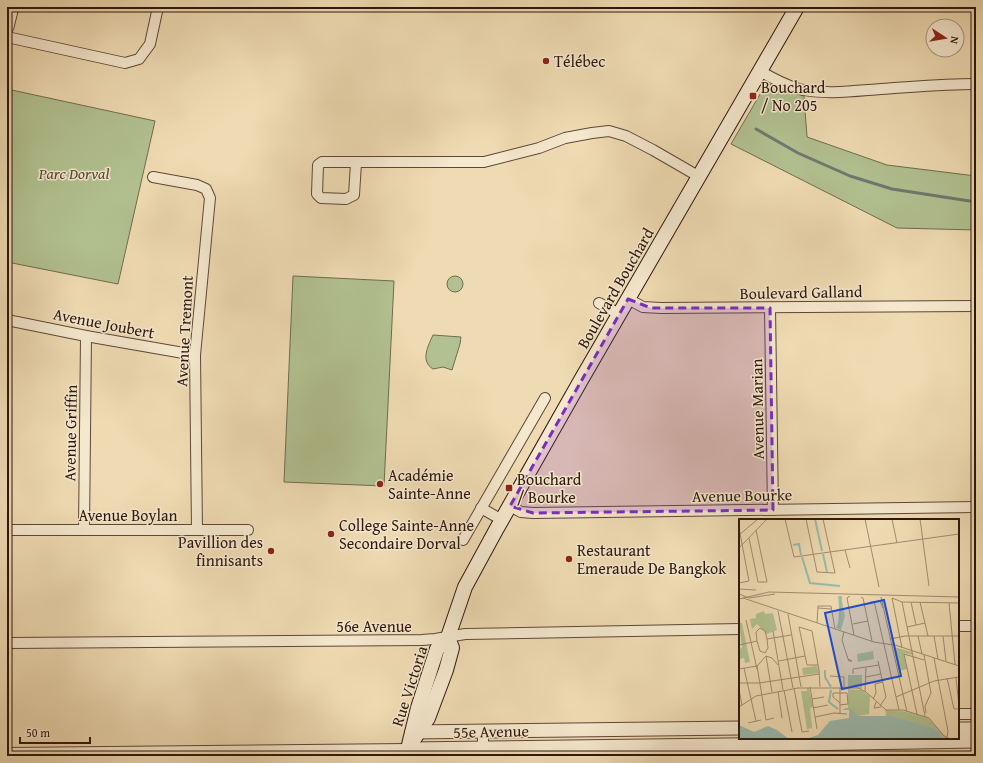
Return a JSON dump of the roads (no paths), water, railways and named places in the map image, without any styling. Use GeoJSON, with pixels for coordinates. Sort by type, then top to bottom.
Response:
{"type":"FeatureCollection","features":[{"type":"Feature","properties":{"kind":"main road","name":"Boulevard Bouchard"},"geometry":{"type":"LineString","coordinates":[[464,587],[796,7]]}},
{"type":"Feature","properties":{"kind":"main road","name":"Rue Victoria"},"geometry":{"type":"LineString","coordinates":[[406,752],[416,732],[437,649],[448,637],[464,587]]}},
{"type":"Feature","properties":{"kind":"street"},"geometry":{"type":"LineString","coordinates":[[7,27],[12,7]]}},
{"type":"Feature","properties":{"kind":"street"},"geometry":{"type":"LineString","coordinates":[[7,37],[125,63],[139,59],[150,44],[158,7]]}},
{"type":"Feature","properties":{"kind":"street"},"geometry":{"type":"LineString","coordinates":[[760,71],[779,82],[792,87],[818,91],[853,92],[976,84]]}},
{"type":"Feature","properties":{"kind":"street"},"geometry":{"type":"LineString","coordinates":[[356,163],[354,195],[346,200],[321,198],[317,194],[318,165],[322,162],[484,162],[539,148],[565,138],[592,132],[609,131],[626,136],[698,176]]}},
{"type":"Feature","properties":{"kind":"street","name":"Avenue Tremont"},"geometry":{"type":"LineString","coordinates":[[153,177],[197,185],[206,189],[210,198],[195,355],[197,530]]}},
{"type":"Feature","properties":{"kind":"street","name":"Boulevard Galland"},"geometry":{"type":"LineString","coordinates":[[628,299],[643,307],[651,308],[976,306]]}},
{"type":"Feature","properties":{"kind":"street"},"geometry":{"type":"LineString","coordinates":[[599,303],[619,314]]}},
{"type":"Feature","properties":{"kind":"street","name":"Avenue Marian"},"geometry":{"type":"LineString","coordinates":[[770,308],[773,510]]}},
{"type":"Feature","properties":{"kind":"street","name":"Avenue Joubert"},"geometry":{"type":"LineString","coordinates":[[7,320],[86,336],[195,355]]}},
{"type":"Feature","properties":{"kind":"street","name":"Avenue Griffin"},"geometry":{"type":"LineString","coordinates":[[84,530],[86,336]]}},
{"type":"Feature","properties":{"kind":"street"},"geometry":{"type":"LineString","coordinates":[[463,540],[544,398]]}},
{"type":"Feature","properties":{"kind":"street","name":"Avenue Bourke"},"geometry":{"type":"LineString","coordinates":[[510,506],[521,512],[533,513],[976,507]]}},
{"type":"Feature","properties":{"kind":"street"},"geometry":{"type":"LineString","coordinates":[[481,508],[502,520]]}},
{"type":"Feature","properties":{"kind":"street","name":"Avenue Boylan"},"geometry":{"type":"LineString","coordinates":[[7,530],[248,530]]}},
{"type":"Feature","properties":{"kind":"street"},"geometry":{"type":"LineString","coordinates":[[959,626],[976,626]]}},
{"type":"Feature","properties":{"kind":"street","name":"56e Avenue"},"geometry":{"type":"LineString","coordinates":[[7,643],[422,640],[465,634],[739,629]]}},
{"type":"Feature","properties":{"kind":"street"},"geometry":{"type":"LineString","coordinates":[[959,714],[976,714]]}},
{"type":"Feature","properties":{"kind":"street","name":"55e Avenue"},"geometry":{"type":"LineString","coordinates":[[416,732],[739,728]]}},
{"type":"Feature","properties":{"kind":"street"},"geometry":{"type":"LineString","coordinates":[[959,729],[976,730]]}},
{"type":"Feature","properties":{"kind":"street"},"geometry":{"type":"LineString","coordinates":[[483,731],[484,752]]}},
{"type":"Feature","properties":{"kind":"street","name":"55e Avenue"},"geometry":{"type":"LineString","coordinates":[[7,753],[484,752],[976,741]]}},
{"type":"Feature","properties":{"kind":"waterway"},"geometry":{"type":"LineString","coordinates":[[756,129],[798,153],[850,176],[892,189],[976,202]]}},
{"type":"Feature","properties":{"kind":"place","name":"Télébec"},"geometry":{"type":"Point","coordinates":[546,61]}},
{"type":"Feature","properties":{"kind":"place","name":"Bouchard / No 205"},"geometry":{"type":"Point","coordinates":[753,96]}},
{"type":"Feature","properties":{"kind":"place","name":"Académie Sainte-Anne"},"geometry":{"type":"Point","coordinates":[380,484]}},
{"type":"Feature","properties":{"kind":"place","name":"Bouchard / Bourke"},"geometry":{"type":"Point","coordinates":[509,488]}},
{"type":"Feature","properties":{"kind":"place","name":"College Sainte-Anne Secondaire Dorval"},"geometry":{"type":"Point","coordinates":[331,534]}},
{"type":"Feature","properties":{"kind":"place","name":"Pavillion des finnisants"},"geometry":{"type":"Point","coordinates":[271,551]}},
{"type":"Feature","properties":{"kind":"place","name":"Restaurant Emeraude De Bangkok"},"geometry":{"type":"Point","coordinates":[569,559]}},
{"type":"Feature","properties":{"kind":"park label","name":"Parc Dorval"},"geometry":{"type":"Point","coordinates":[74,173]}}]}
